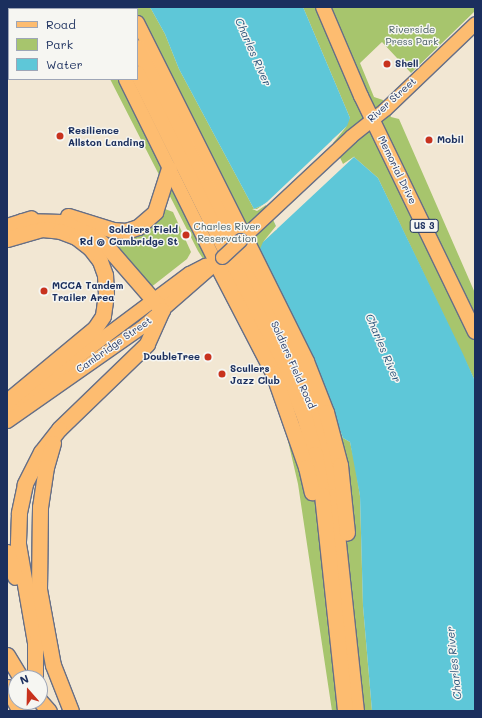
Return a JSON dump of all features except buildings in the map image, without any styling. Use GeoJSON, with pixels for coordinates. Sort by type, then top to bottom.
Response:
{"type":"FeatureCollection","features":[{"type":"Feature","properties":{"kind":"highway","name":"Memorial Drive"},"geometry":{"type":"LineString","coordinates":[[323,7],[372,119],[475,332]]}},
{"type":"Feature","properties":{"kind":"highway","name":"Soldiers Field Road"},"geometry":{"type":"LineString","coordinates":[[138,49],[292,360],[311,404],[331,480],[356,711]]}},
{"type":"Feature","properties":{"kind":"highway","name":"Soldiers Field Road"},"geometry":{"type":"LineString","coordinates":[[138,74],[298,400],[316,463],[329,560],[345,711]]}},
{"type":"Feature","properties":{"kind":"highway"},"geometry":{"type":"LineString","coordinates":[[7,226],[22,221],[55,214],[82,218],[113,230],[136,228],[155,212],[169,168]]}},
{"type":"Feature","properties":{"kind":"highway"},"geometry":{"type":"LineString","coordinates":[[22,221],[62,222],[90,234],[109,249],[157,305],[147,344],[59,429],[37,458],[22,499],[18,544],[27,606],[36,651],[35,670]]}},
{"type":"Feature","properties":{"kind":"highway"},"geometry":{"type":"LineString","coordinates":[[7,239],[24,232],[45,229],[60,231],[76,237],[90,248],[100,261],[106,290],[103,314],[94,328],[7,402]]}},
{"type":"Feature","properties":{"kind":"highway"},"geometry":{"type":"LineString","coordinates":[[242,238],[310,369],[335,440],[343,481],[348,540],[350,586],[348,631]]}},
{"type":"Feature","properties":{"kind":"highway"},"geometry":{"type":"LineString","coordinates":[[219,260],[280,392],[306,467],[329,560]]}},
{"type":"Feature","properties":{"kind":"highway"},"geometry":{"type":"LineString","coordinates":[[59,429],[44,474],[38,529],[38,573],[41,610],[51,659],[71,711]]}},
{"type":"Feature","properties":{"kind":"highway"},"geometry":{"type":"LineString","coordinates":[[7,552],[27,606]]}},
{"type":"Feature","properties":{"kind":"highway"},"geometry":{"type":"LineString","coordinates":[[7,655],[16,670]]}},
{"type":"Feature","properties":{"kind":"highway"},"geometry":{"type":"LineString","coordinates":[[7,688],[20,711]]}},
{"type":"Feature","properties":{"kind":"main road","name":"River Street"},"geometry":{"type":"LineString","coordinates":[[308,176],[351,136],[372,119],[475,23]]}},
{"type":"Feature","properties":{"kind":"main road"},"geometry":{"type":"LineString","coordinates":[[138,24],[242,238]]}},
{"type":"Feature","properties":{"kind":"main road"},"geometry":{"type":"LineString","coordinates":[[125,80],[169,168],[219,260]]}},
{"type":"Feature","properties":{"kind":"main road","name":"Cambridge Street"},"geometry":{"type":"LineString","coordinates":[[7,421],[157,305],[197,268],[219,260],[308,176]]}},
{"type":"Feature","properties":{"kind":"main road","name":"Cambridge Street"},"geometry":{"type":"LineString","coordinates":[[7,409],[157,305]]}},
{"type":"Feature","properties":{"kind":"green space","name":"Charles River Reservation"},"geometry":{"type":"Polygon","coordinates":[[[73,7],[150,7],[165,34],[179,69],[254,209],[267,203],[278,226],[262,257],[315,360],[343,438],[350,442],[355,464],[360,496],[363,606],[372,711],[332,711],[298,484],[285,428],[260,361],[230,300],[198,251],[111,80],[138,80],[138,8],[73,7]]]}},
{"type":"Feature","properties":{"kind":"green space","name":"Riverside Press Park"},"geometry":{"type":"Polygon","coordinates":[[[303,7],[475,7],[475,11],[411,73],[382,42],[360,63],[374,97],[383,100],[391,117],[399,119],[475,293],[475,381],[378,178],[354,157],[341,166],[331,143],[350,118],[303,7]]]}},
{"type":"Feature","properties":{"kind":"green space"},"geometry":{"type":"Polygon","coordinates":[[[165,209],[173,212],[191,252],[187,259],[150,288],[105,233],[142,233],[159,219],[165,209]]]}},
{"type":"Feature","properties":{"kind":"water","name":"Charles River"},"geometry":{"type":"Polygon","coordinates":[[[150,7],[303,7],[350,118],[347,126],[332,140],[341,166],[354,157],[378,178],[475,381],[475,711],[372,711],[363,606],[360,496],[350,442],[343,438],[315,360],[262,257],[260,249],[263,242],[277,229],[267,203],[254,209],[179,69],[165,34],[150,7]]]}},
{"type":"Feature","properties":{"kind":"pier"},"geometry":{"type":"Polygon","coordinates":[[[347,126],[333,143],[343,164],[355,156],[263,242],[276,226],[266,205],[257,211],[252,209],[257,209],[267,202],[347,126]]]}},
{"type":"Feature","properties":{"kind":"place","name":"Shell"},"geometry":{"type":"Point","coordinates":[387,64]}},
{"type":"Feature","properties":{"kind":"place","name":"Resilience Allston Landing"},"geometry":{"type":"Point","coordinates":[60,136]}},
{"type":"Feature","properties":{"kind":"place","name":"Mobil"},"geometry":{"type":"Point","coordinates":[429,140]}},
{"type":"Feature","properties":{"kind":"place","name":"Soldiers Field Rd @ Cambridge St"},"geometry":{"type":"Point","coordinates":[186,235]}},
{"type":"Feature","properties":{"kind":"place","name":"MCCA Tandem Trailer Area"},"geometry":{"type":"Point","coordinates":[44,291]}},
{"type":"Feature","properties":{"kind":"place","name":"DoubleTree"},"geometry":{"type":"Point","coordinates":[208,357]}},
{"type":"Feature","properties":{"kind":"place","name":"Scullers Jazz Club"},"geometry":{"type":"Point","coordinates":[222,374]}}]}
